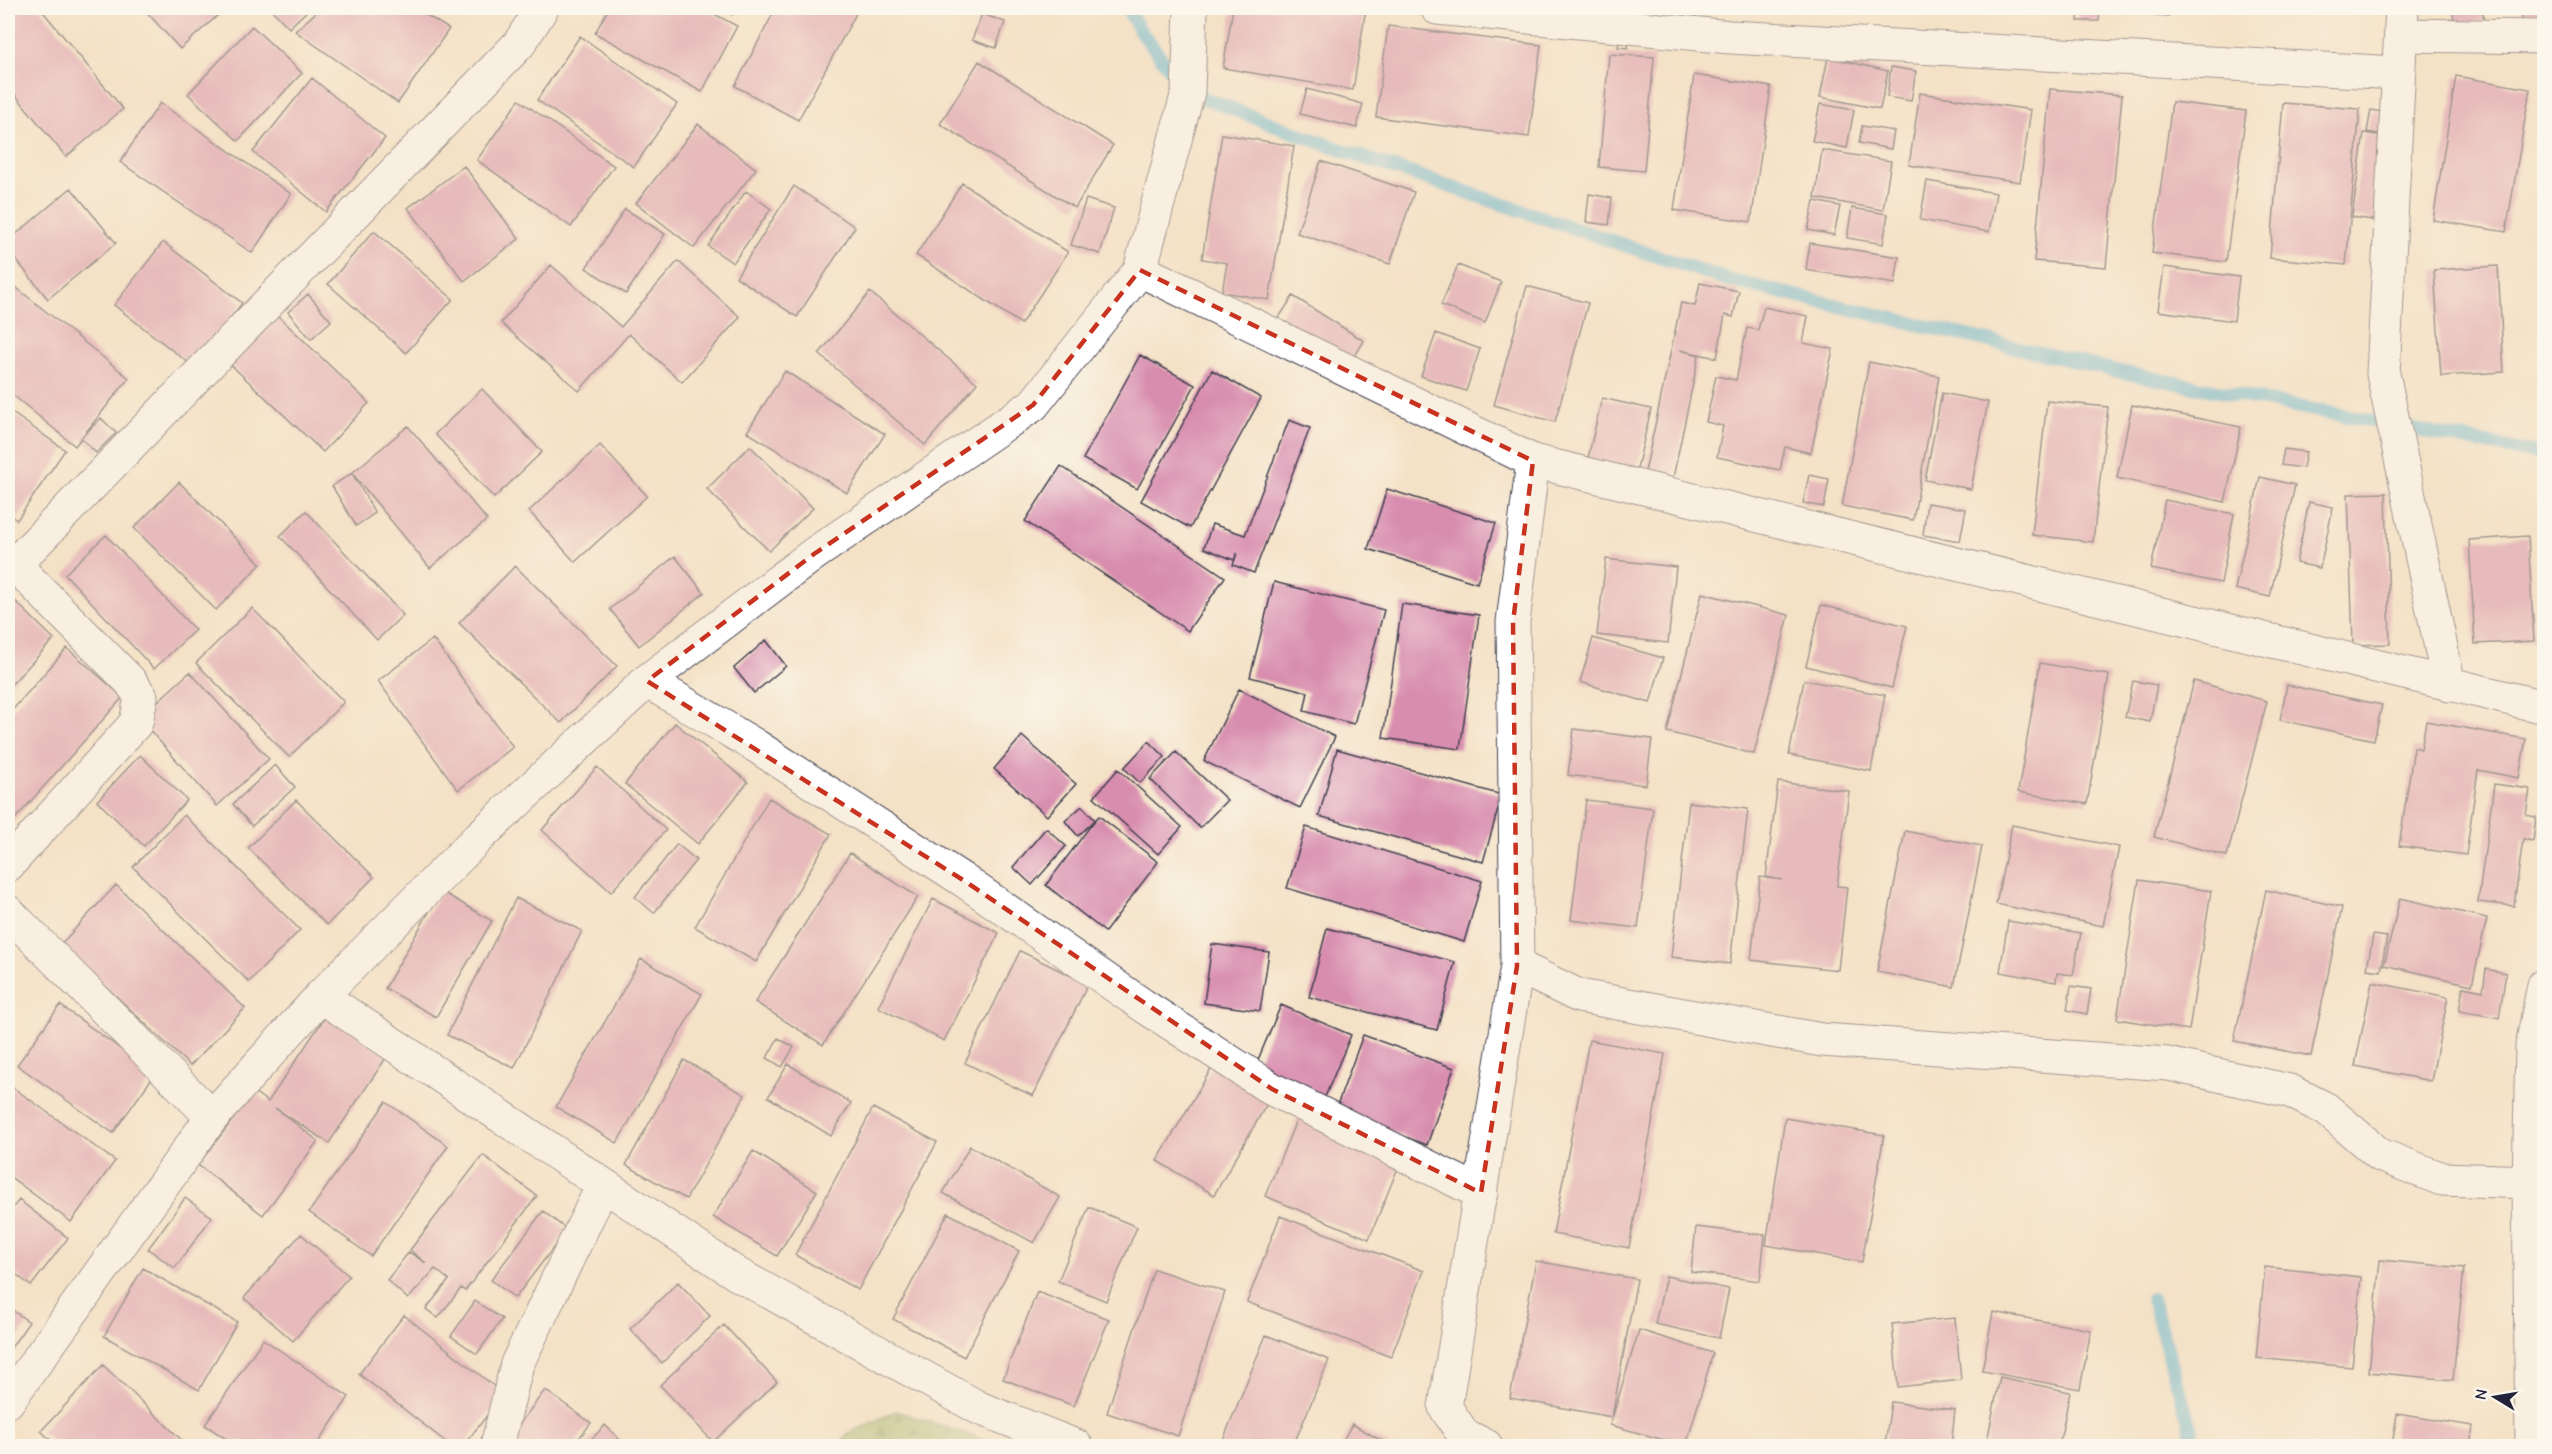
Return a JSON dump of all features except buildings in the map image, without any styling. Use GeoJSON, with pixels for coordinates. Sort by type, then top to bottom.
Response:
{"type":"FeatureCollection","features":[{"type":"Feature","properties":{"kind":"street"},"geometry":{"type":"LineString","coordinates":[[8,865],[136,723],[141,697],[130,681],[11,561],[519,44],[542,8]]}},
{"type":"Feature","properties":{"kind":"street"},"geometry":{"type":"LineString","coordinates":[[8,1401],[212,1117],[321,996],[478,838],[648,681],[814,554],[1033,405],[1140,270],[1188,92],[1191,8]]}},
{"type":"Feature","properties":{"kind":"street"},"geometry":{"type":"LineString","coordinates":[[1437,8],[1665,18],[1730,37],[2397,73]]}},
{"type":"Feature","properties":{"kind":"street"},"geometry":{"type":"LineString","coordinates":[[2449,685],[2384,374],[2388,326],[2397,73],[2402,21],[2544,38]]}},
{"type":"Feature","properties":{"kind":"street"},"geometry":{"type":"LineString","coordinates":[[1140,270],[1533,461],[2544,707]]}},
{"type":"Feature","properties":{"kind":"street"},"geometry":{"type":"LineString","coordinates":[[1486,1446],[1464,1435],[1445,1407],[1516,966],[1513,622],[1533,461]]}},
{"type":"Feature","properties":{"kind":"street"},"geometry":{"type":"LineString","coordinates":[[648,681],[756,746],[963,880],[1144,1006],[1272,1089],[1481,1193]]}},
{"type":"Feature","properties":{"kind":"street"},"geometry":{"type":"LineString","coordinates":[[8,912],[212,1117]]}},
{"type":"Feature","properties":{"kind":"street"},"geometry":{"type":"LineString","coordinates":[[1516,966],[1579,996],[1822,1040],[2168,1064],[2290,1091],[2326,1109],[2380,1155],[2442,1179],[2529,1182]]}},
{"type":"Feature","properties":{"kind":"street"},"geometry":{"type":"LineString","coordinates":[[2532,1446],[2529,1182],[2532,1046],[2544,985]]}},
{"type":"Feature","properties":{"kind":"street"},"geometry":{"type":"LineString","coordinates":[[321,996],[737,1274],[979,1408],[1076,1446]]}},
{"type":"Feature","properties":{"kind":"street"},"geometry":{"type":"LineString","coordinates":[[497,1446],[517,1364],[603,1185]]}},
{"type":"Feature","properties":{"kind":"highlighted area"},"geometry":{"type":"Polygon","coordinates":[[[1140,270],[1533,461],[1513,622],[1517,966],[1481,1193],[1272,1089],[963,880],[647,681],[814,554],[1033,405],[1140,270]]]}},
{"type":"Feature","properties":{"kind":"green space"},"geometry":{"type":"Polygon","coordinates":[[[896,1411],[973,1436],[994,1446],[840,1446],[847,1434],[896,1411]]]}},
{"type":"Feature","properties":{"kind":"waterway"},"geometry":{"type":"LineString","coordinates":[[1127,8],[1139,29],[1188,92],[1338,149],[1728,280],[2121,372],[2544,455]]}},
{"type":"Feature","properties":{"kind":"waterway"},"geometry":{"type":"LineString","coordinates":[[2152,1299],[2196,1446]]}}]}
